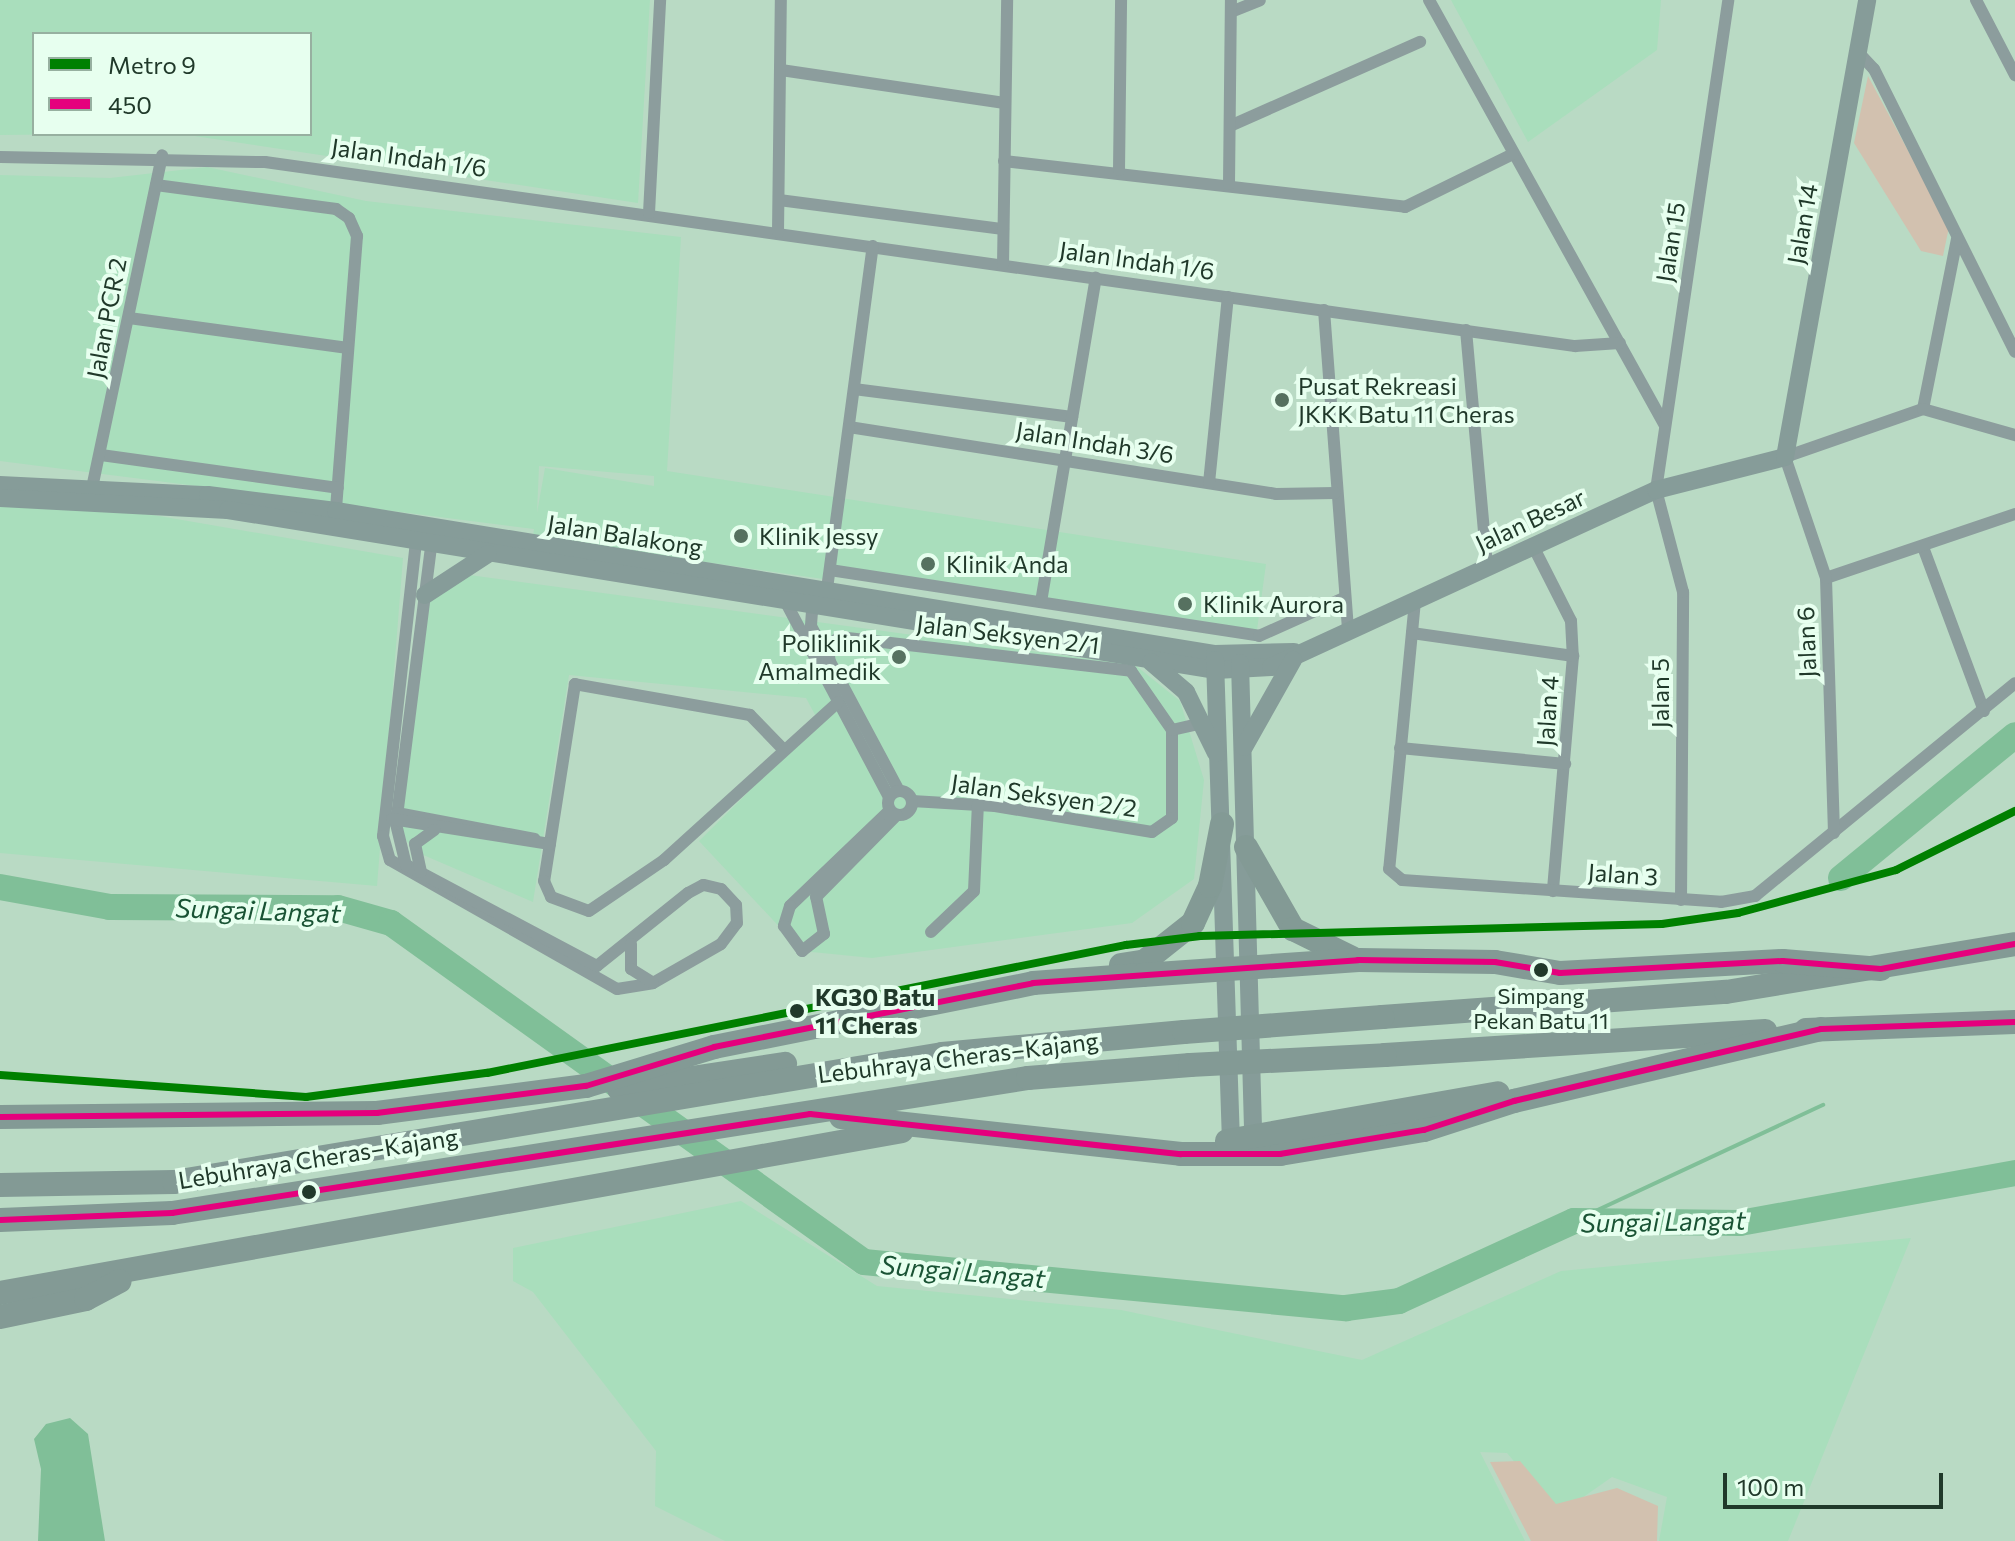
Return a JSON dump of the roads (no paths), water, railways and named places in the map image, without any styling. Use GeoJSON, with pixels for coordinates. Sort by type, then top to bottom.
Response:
{"type":"FeatureCollection","features":[{"type":"Feature","properties":{"kind":"highway"},"geometry":{"type":"LineString","coordinates":[[578,1092],[714,1047],[1145,961],[1173,942],[1193,923],[1210,886],[1222,824]]}},
{"type":"Feature","properties":{"kind":"highway"},"geometry":{"type":"LineString","coordinates":[[1246,847],[1293,929],[1358,960]]}},
{"type":"Feature","properties":{"kind":"highway","name":"Lebuhraya Cheras–Kajang"},"geometry":{"type":"LineString","coordinates":[[0,1185],[174,1182],[942,1054],[1184,1032],[1726,992],[1881,969],[2015,944]]}},
{"type":"Feature","properties":{"kind":"highway"},"geometry":{"type":"LineString","coordinates":[[1033,983],[1358,960],[1495,962],[1560,973],[1783,961],[1881,969]]}},
{"type":"Feature","properties":{"kind":"highway","name":"Lebuhraya Cheras–Kajang"},"geometry":{"type":"LineString","coordinates":[[0,1220],[172,1213],[610,1147],[1028,1078],[1190,1065],[1821,1029],[2015,1022]]}},
{"type":"Feature","properties":{"kind":"highway"},"geometry":{"type":"LineString","coordinates":[[810,1114],[916,1128],[1149,1148],[1216,1157],[1343,1145],[1424,1130],[1627,1074],[1821,1029]]}},
{"type":"Feature","properties":{"kind":"highway"},"geometry":{"type":"LineString","coordinates":[[0,1117],[330,1129],[878,1052],[942,1054]]}},
{"type":"Feature","properties":{"kind":"highway"},"geometry":{"type":"LineString","coordinates":[[1149,1148],[1242,1140],[1627,1074]]}},
{"type":"Feature","properties":{"kind":"highway"},"geometry":{"type":"LineString","coordinates":[[0,1293],[135,1273],[916,1128]]}},
{"type":"Feature","properties":{"kind":"highway"},"geometry":{"type":"LineString","coordinates":[[0,1317],[86,1299],[135,1273]]}},
{"type":"Feature","properties":{"kind":"street"},"geometry":{"type":"LineString","coordinates":[[649,213],[660,0]]}},
{"type":"Feature","properties":{"kind":"street"},"geometry":{"type":"LineString","coordinates":[[778,232],[781,0]]}},
{"type":"Feature","properties":{"kind":"street"},"geometry":{"type":"LineString","coordinates":[[1003,265],[1007,0]]}},
{"type":"Feature","properties":{"kind":"street"},"geometry":{"type":"LineString","coordinates":[[1119,170],[1121,0]]}},
{"type":"Feature","properties":{"kind":"street"},"geometry":{"type":"LineString","coordinates":[[1229,184],[1231,6],[1260,0]]}},
{"type":"Feature","properties":{"kind":"street"},"geometry":{"type":"LineString","coordinates":[[1429,0],[1665,424]]}},
{"type":"Feature","properties":{"kind":"street","name":"Jalan 15"},"geometry":{"type":"LineString","coordinates":[[1656,490],[1728,0]]}},
{"type":"Feature","properties":{"kind":"street","name":"Jalan 14"},"geometry":{"type":"LineString","coordinates":[[1785,457],[1867,0]]}},
{"type":"Feature","properties":{"kind":"street"},"geometry":{"type":"LineString","coordinates":[[1976,0],[2015,75]]}},
{"type":"Feature","properties":{"kind":"street"},"geometry":{"type":"LineString","coordinates":[[1230,126],[1420,42]]}},
{"type":"Feature","properties":{"kind":"street"},"geometry":{"type":"LineString","coordinates":[[1858,52],[1874,69],[2015,352]]}},
{"type":"Feature","properties":{"kind":"street"},"geometry":{"type":"LineString","coordinates":[[781,70],[1005,103]]}},
{"type":"Feature","properties":{"kind":"street"},"geometry":{"type":"LineString","coordinates":[[1004,161],[1119,170],[1405,207],[1513,154]]}},
{"type":"Feature","properties":{"kind":"street","name":"Jalan Indah 1/6"},"geometry":{"type":"LineString","coordinates":[[0,157],[162,155],[265,162],[649,213],[1575,346],[1620,343]]}},
{"type":"Feature","properties":{"kind":"street","name":"Jalan PCR 2"},"geometry":{"type":"LineString","coordinates":[[92,488],[162,155]]}},
{"type":"Feature","properties":{"kind":"street"},"geometry":{"type":"LineString","coordinates":[[156,185],[336,209],[349,218],[357,236],[336,511]]}},
{"type":"Feature","properties":{"kind":"street"},"geometry":{"type":"LineString","coordinates":[[779,200],[1003,229]]}},
{"type":"Feature","properties":{"kind":"street"},"geometry":{"type":"LineString","coordinates":[[1923,409],[1957,239]]}},
{"type":"Feature","properties":{"kind":"street"},"geometry":{"type":"LineString","coordinates":[[873,246],[826,596],[809,618],[894,804]]}},
{"type":"Feature","properties":{"kind":"street"},"geometry":{"type":"LineString","coordinates":[[1041,602],[1096,278]]}},
{"type":"Feature","properties":{"kind":"street"},"geometry":{"type":"LineString","coordinates":[[1209,483],[1228,297]]}},
{"type":"Feature","properties":{"kind":"street"},"geometry":{"type":"LineString","coordinates":[[1324,310],[1335,493],[1348,632]]}},
{"type":"Feature","properties":{"kind":"street"},"geometry":{"type":"LineString","coordinates":[[129,318],[348,348]]}},
{"type":"Feature","properties":{"kind":"street"},"geometry":{"type":"LineString","coordinates":[[1466,330],[1487,566]]}},
{"type":"Feature","properties":{"kind":"street","name":"Jalan Indah 3/6"},"geometry":{"type":"LineString","coordinates":[[854,389],[1072,417]]}},
{"type":"Feature","properties":{"kind":"street"},"geometry":{"type":"LineString","coordinates":[[1785,457],[1923,409],[2015,435]]}},
{"type":"Feature","properties":{"kind":"street","name":"Jalan Indah 3/6"},"geometry":{"type":"LineString","coordinates":[[849,427],[1289,495],[1335,493]]}},
{"type":"Feature","properties":{"kind":"street"},"geometry":{"type":"LineString","coordinates":[[101,455],[338,488]]}},
{"type":"Feature","properties":{"kind":"street","name":"Jalan Besar"},"geometry":{"type":"LineString","coordinates":[[1240,664],[1298,657],[1532,544],[1656,490],[1785,457]]}},
{"type":"Feature","properties":{"kind":"street","name":"Jalan 6"},"geometry":{"type":"LineString","coordinates":[[1785,457],[1826,578],[1834,833]]}},
{"type":"Feature","properties":{"kind":"street","name":"Jalan Balakong"},"geometry":{"type":"LineString","coordinates":[[0,485],[92,488],[336,511],[488,554],[783,597],[826,596],[1144,657],[1215,662]]}},
{"type":"Feature","properties":{"kind":"street","name":"Jalan 5"},"geometry":{"type":"LineString","coordinates":[[1656,490],[1683,592],[1681,900]]}},
{"type":"Feature","properties":{"kind":"street","name":"Jalan Balakong"},"geometry":{"type":"LineString","coordinates":[[0,498],[228,510],[424,535],[826,596],[1215,662]]}},
{"type":"Feature","properties":{"kind":"street"},"geometry":{"type":"LineString","coordinates":[[1826,578],[2015,514]]}},
{"type":"Feature","properties":{"kind":"street"},"geometry":{"type":"LineString","coordinates":[[424,535],[393,816],[401,858],[589,964],[604,965],[703,885],[721,889],[736,905],[731,935],[653,983],[617,989],[483,909],[403,871],[382,846],[393,816],[425,595],[424,535]]}},
{"type":"Feature","properties":{"kind":"street","name":"Jalan 4"},"geometry":{"type":"LineString","coordinates":[[1532,544],[1571,621],[1573,656],[1553,891]]}},
{"type":"Feature","properties":{"kind":"street"},"geometry":{"type":"LineString","coordinates":[[1923,547],[1984,711]]}},
{"type":"Feature","properties":{"kind":"street"},"geometry":{"type":"LineString","coordinates":[[425,595],[488,554]]}},
{"type":"Feature","properties":{"kind":"street"},"geometry":{"type":"LineString","coordinates":[[830,570],[1259,636],[1344,598]]}},
{"type":"Feature","properties":{"kind":"street"},"geometry":{"type":"LineString","coordinates":[[783,597],[894,804],[908,813],[912,801],[894,804],[790,906],[784,926],[802,951],[824,934],[816,897],[894,804]]}},
{"type":"Feature","properties":{"kind":"street"},"geometry":{"type":"LineString","coordinates":[[1415,601],[1400,748],[1565,764]]}},
{"type":"Feature","properties":{"kind":"street"},"geometry":{"type":"LineString","coordinates":[[1412,633],[1573,656]]}},
{"type":"Feature","properties":{"kind":"street","name":"Jalan Seksyen 2/1"},"geometry":{"type":"LineString","coordinates":[[830,664],[828,647],[839,637],[1131,671],[1145,682],[1172,730]]}},
{"type":"Feature","properties":{"kind":"street"},"geometry":{"type":"LineString","coordinates":[[1144,657],[1186,692],[1221,763]]}},
{"type":"Feature","properties":{"kind":"street"},"geometry":{"type":"LineString","coordinates":[[1241,758],[1298,657]]}},
{"type":"Feature","properties":{"kind":"street"},"geometry":{"type":"LineString","coordinates":[[1215,662],[1240,664],[1241,758],[1252,968],[1242,1140],[1226,969],[1215,662]]}},
{"type":"Feature","properties":{"kind":"street","name":"Jalan 3"},"geometry":{"type":"LineString","coordinates":[[1400,748],[1389,869],[1402,880],[1681,900],[1755,896],[2015,683]]}},
{"type":"Feature","properties":{"kind":"street"},"geometry":{"type":"LineString","coordinates":[[781,747],[750,715],[575,684],[545,844],[544,881],[551,897],[589,911],[664,860],[781,747],[838,702]]}},
{"type":"Feature","properties":{"kind":"street"},"geometry":{"type":"LineString","coordinates":[[1172,730],[1203,723]]}},
{"type":"Feature","properties":{"kind":"street","name":"Jalan Seksyen 2/2"},"geometry":{"type":"LineString","coordinates":[[912,801],[978,804],[1152,832],[1172,818],[1172,730]]}},
{"type":"Feature","properties":{"kind":"street"},"geometry":{"type":"LineString","coordinates":[[931,932],[974,891],[978,804]]}},
{"type":"Feature","properties":{"kind":"street"},"geometry":{"type":"LineString","coordinates":[[393,816],[434,830],[545,844]]}},
{"type":"Feature","properties":{"kind":"street"},"geometry":{"type":"LineString","coordinates":[[393,816],[545,844]]}},
{"type":"Feature","properties":{"kind":"street"},"geometry":{"type":"LineString","coordinates":[[421,872],[415,844],[434,830]]}},
{"type":"Feature","properties":{"kind":"street"},"geometry":{"type":"LineString","coordinates":[[631,944],[631,969],[653,983]]}},
{"type":"Feature","properties":{"kind":"waterway"},"geometry":{"type":"LineString","coordinates":[[1841,878],[2015,735]]}},
{"type":"Feature","properties":{"kind":"waterway","name":"Sungai Langat"},"geometry":{"type":"LineString","coordinates":[[0,887],[110,907],[338,908],[391,923],[864,1262],[1346,1308],[1399,1301],[1574,1221],[1740,1223],[2015,1173]]}},
{"type":"Feature","properties":{"kind":"waterway"},"geometry":{"type":"LineString","coordinates":[[1574,1221],[1823,1105]]}},
{"type":"Feature","properties":{"kind":"metro line","name":"9"},"geometry":{"type":"LineString","coordinates":[[0,1075],[306,1097],[487,1073],[1126,945],[1200,936],[1662,924],[1738,913],[1896,870],[2015,811]]}},
{"type":"Feature","properties":{"kind":"place","name":"Pusat Rekreasi JKKK Batu 11 Cheras"},"geometry":{"type":"Point","coordinates":[1282,400]}},
{"type":"Feature","properties":{"kind":"place","name":"Klinik Jessy"},"geometry":{"type":"Point","coordinates":[741,536]}},
{"type":"Feature","properties":{"kind":"place","name":"Klinik Anda"},"geometry":{"type":"Point","coordinates":[928,564]}},
{"type":"Feature","properties":{"kind":"place","name":"Klinik Aurora"},"geometry":{"type":"Point","coordinates":[1185,604]}},
{"type":"Feature","properties":{"kind":"place","name":"Poliklinik Amalmedik"},"geometry":{"type":"Point","coordinates":[899,657]}},
{"type":"Feature","properties":{"kind":"place","name":"Simpang Pekan Batu 11"},"geometry":{"type":"Point","coordinates":[1541,970]}},
{"type":"Feature","properties":{"kind":"place","name":"KG30 Batu 11 Cheras"},"geometry":{"type":"Point","coordinates":[797,1011]}}]}
